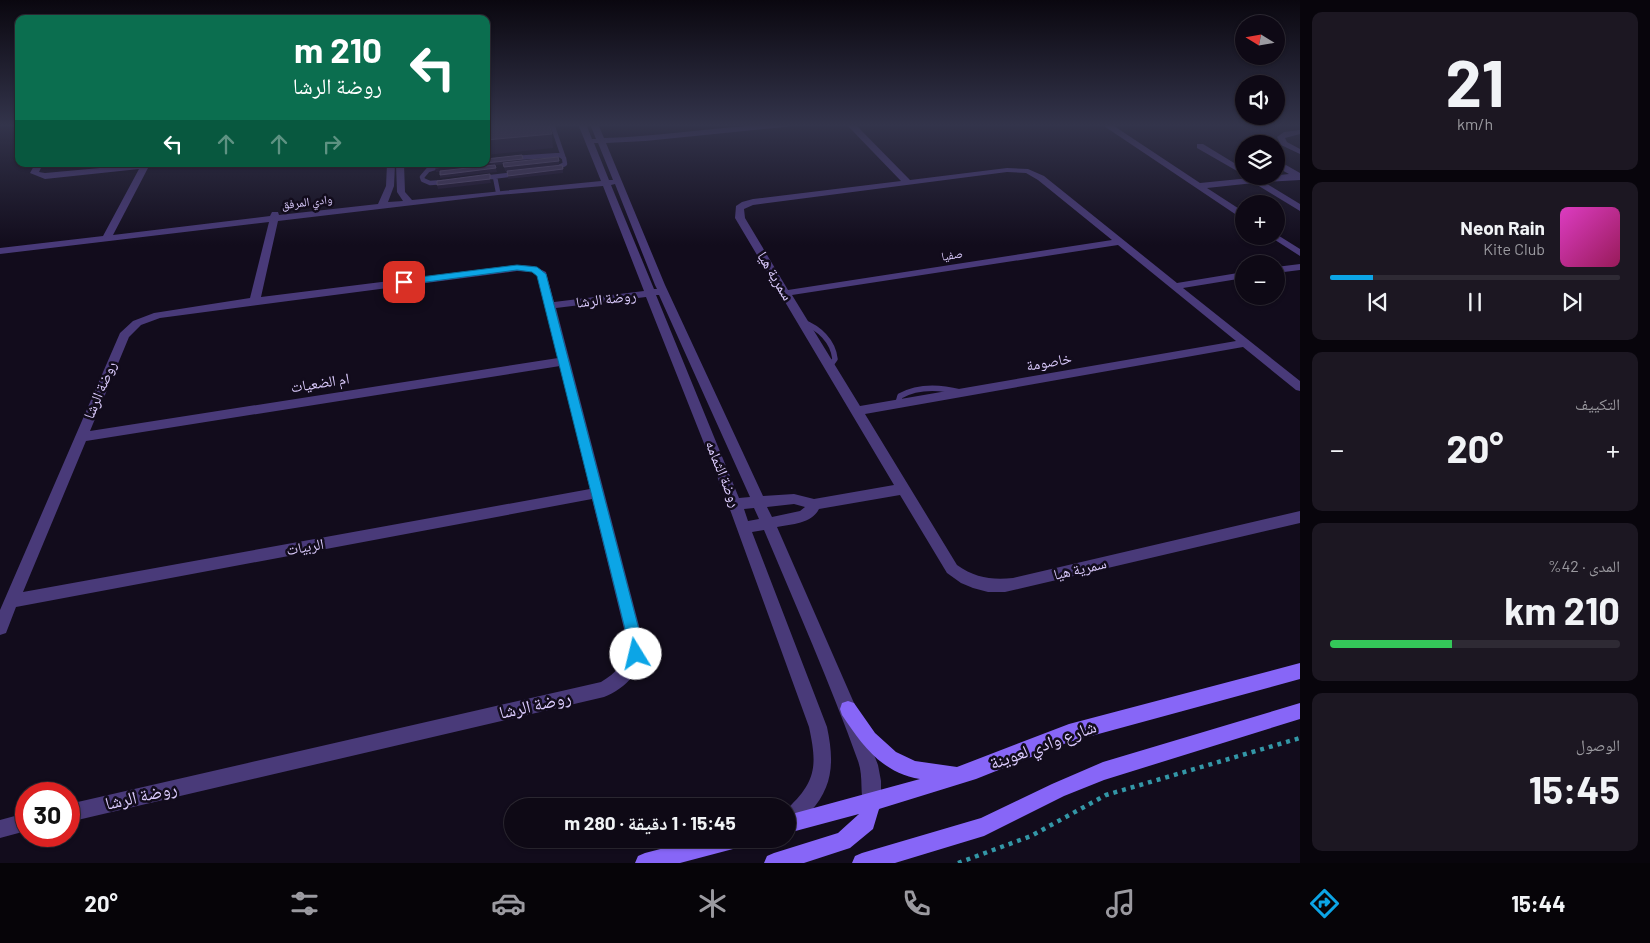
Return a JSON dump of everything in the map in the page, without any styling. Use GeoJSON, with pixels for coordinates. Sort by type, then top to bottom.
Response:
{"type":"FeatureCollection","features":[{"type":"Feature","properties":{"kind":"main road","name":"شارع وادي لعوينة"},"geometry":{"type":"LineString","coordinates":[[796,822],[872,803],[976,770],[1069,733],[1300,671]]}},
{"type":"Feature","properties":{"kind":"main road"},"geometry":{"type":"LineString","coordinates":[[848,709],[871,742],[888,759],[918,770],[960,775]]}},
{"type":"Feature","properties":{"kind":"main road"},"geometry":{"type":"LineString","coordinates":[[862,863],[984,827],[1058,790],[1104,771],[1300,711]]}},
{"type":"Feature","properties":{"kind":"main road"},"geometry":{"type":"LineString","coordinates":[[774,863],[843,841],[866,822],[872,803]]}},
{"type":"Feature","properties":{"kind":"main road"},"geometry":{"type":"LineString","coordinates":[[645,863],[700,848]]}},
{"type":"Feature","properties":{"kind":"street","name":"روضة الثمامه"},"geometry":{"type":"LineString","coordinates":[[599,164],[735,504],[818,727],[824,753],[821,780],[817,790],[796,813]]}},
{"type":"Feature","properties":{"kind":"street","name":"روضة الثمامه"},"geometry":{"type":"LineString","coordinates":[[610,164],[662,288],[758,500],[848,709],[869,765],[872,781],[872,803]]}},
{"type":"Feature","properties":{"kind":"street"},"geometry":{"type":"LineString","coordinates":[[890,164],[908,183]]}},
{"type":"Feature","properties":{"kind":"street"},"geometry":{"type":"LineString","coordinates":[[1168,164],[1235,206]]}},
{"type":"Feature","properties":{"kind":"street"},"geometry":{"type":"LineString","coordinates":[[1170,164],[1235,209]]}},
{"type":"Feature","properties":{"kind":"street"},"geometry":{"type":"LineString","coordinates":[[37,167],[34,173],[45,176],[135,167]]}},
{"type":"Feature","properties":{"kind":"street"},"geometry":{"type":"LineString","coordinates":[[108,236],[144,167]]}},
{"type":"Feature","properties":{"kind":"street"},"geometry":{"type":"LineString","coordinates":[[382,204],[391,188],[391,167]]}},
{"type":"Feature","properties":{"kind":"street"},"geometry":{"type":"LineString","coordinates":[[400,167],[400,188],[408,201]]}},
{"type":"Feature","properties":{"kind":"street"},"geometry":{"type":"LineString","coordinates":[[1285,169],[1299,176]]}},
{"type":"Feature","properties":{"kind":"street","name":"سمرية هيا"},"geometry":{"type":"LineString","coordinates":[[1300,387],[1041,178],[1028,171],[1007,170],[753,202],[742,206],[739,210],[740,218],[952,568],[961,577],[973,582],[999,586],[1013,585],[1300,517]]}},
{"type":"Feature","properties":{"kind":"street","name":"وادي المرفق"},"geometry":{"type":"LineString","coordinates":[[604,178],[613,171]]}},
{"type":"Feature","properties":{"kind":"street"},"geometry":{"type":"LineString","coordinates":[[1285,177],[1299,176]]}},
{"type":"Feature","properties":{"kind":"street","name":"وادي المرفق"},"geometry":{"type":"LineString","coordinates":[[0,248],[604,178],[617,182]]}},
{"type":"Feature","properties":{"kind":"street"},"geometry":{"type":"LineString","coordinates":[[1207,189],[1244,188],[1247,185]]}},
{"type":"Feature","properties":{"kind":"street"},"geometry":{"type":"LineString","coordinates":[[1261,185],[1300,208]]}},
{"type":"Feature","properties":{"kind":"street"},"geometry":{"type":"LineString","coordinates":[[255,301],[275,216]]}},
{"type":"Feature","properties":{"kind":"street"},"geometry":{"type":"LineString","coordinates":[[1285,238],[1300,248]]}},
{"type":"Feature","properties":{"kind":"street","name":"صفيا"},"geometry":{"type":"LineString","coordinates":[[786,293],[1121,242]]}},
{"type":"Feature","properties":{"kind":"street"},"geometry":{"type":"LineString","coordinates":[[1285,243],[1300,253]]}},
{"type":"Feature","properties":{"kind":"street"},"geometry":{"type":"LineString","coordinates":[[1285,268],[1300,266]]}},
{"type":"Feature","properties":{"kind":"street","name":"روضة الرشا"},"geometry":{"type":"LineString","coordinates":[[0,628],[124,335],[130,328],[143,320],[158,316],[255,301],[524,268],[534,269],[542,274],[636,645],[636,654],[626,674],[618,682],[595,692],[80,809]]}},
{"type":"Feature","properties":{"kind":"street"},"geometry":{"type":"LineString","coordinates":[[1175,286],[1235,276]]}},
{"type":"Feature","properties":{"kind":"street","name":"روضة الرشا"},"geometry":{"type":"LineString","coordinates":[[548,303],[662,288]]}},
{"type":"Feature","properties":{"kind":"street","name":"خاصومة"},"geometry":{"type":"LineString","coordinates":[[857,411],[1246,343]]}},
{"type":"Feature","properties":{"kind":"street","name":"ام الضعيات"},"geometry":{"type":"LineString","coordinates":[[80,437],[565,361]]}},
{"type":"Feature","properties":{"kind":"street"},"geometry":{"type":"LineString","coordinates":[[735,504],[758,500],[794,499],[814,504],[905,490]]}},
{"type":"Feature","properties":{"kind":"street","name":"الربيات"},"geometry":{"type":"LineString","coordinates":[[13,601],[598,493]]}},
{"type":"Feature","properties":{"kind":"street"},"geometry":{"type":"LineString","coordinates":[[744,528],[803,516],[810,512],[814,504]]}},
{"type":"Feature","properties":{"kind":"street"},"geometry":{"type":"LineString","coordinates":[[0,829],[15,825]]}},
{"type":"Feature","properties":{"kind":"lane"},"geometry":{"type":"LineString","coordinates":[[546,170],[565,164]]}},
{"type":"Feature","properties":{"kind":"lane"},"geometry":{"type":"LineString","coordinates":[[442,167],[428,170],[422,177],[423,180],[430,183],[446,182]]}},
{"type":"Feature","properties":{"kind":"lane"},"geometry":{"type":"LineString","coordinates":[[476,179],[520,174]]}},
{"type":"Feature","properties":{"kind":"lane"},"geometry":{"type":"LineString","coordinates":[[495,176],[498,190]]}},
{"type":"Feature","properties":{"kind":"path"},"geometry":{"type":"LineString","coordinates":[[958,863],[995,852],[1032,835],[1086,804],[1106,795],[1300,738]]}},
{"type":"Feature","properties":{"kind":"building"},"geometry":{"type":"Polygon","coordinates":[[[503,164],[529,164],[504,167],[503,164]]]}},
{"type":"Feature","properties":{"kind":"building"},"geometry":{"type":"Polygon","coordinates":[[[495,165],[496,168],[440,175],[440,171],[495,165]]]}},
{"type":"Feature","properties":{"kind":"building"},"geometry":{"type":"Polygon","coordinates":[[[562,165],[563,169],[508,176],[507,171],[562,165]]]}},
{"type":"Feature","properties":{"kind":"building"},"geometry":{"type":"Polygon","coordinates":[[[490,174],[490,179],[437,185],[437,181],[490,174]]]}},
{"type":"Feature","properties":{"kind":"route"},"geometry":{"type":"LineString","coordinates":[[404,282],[517,268],[530,268],[542,274],[636,645],[636,654]]}}]}
